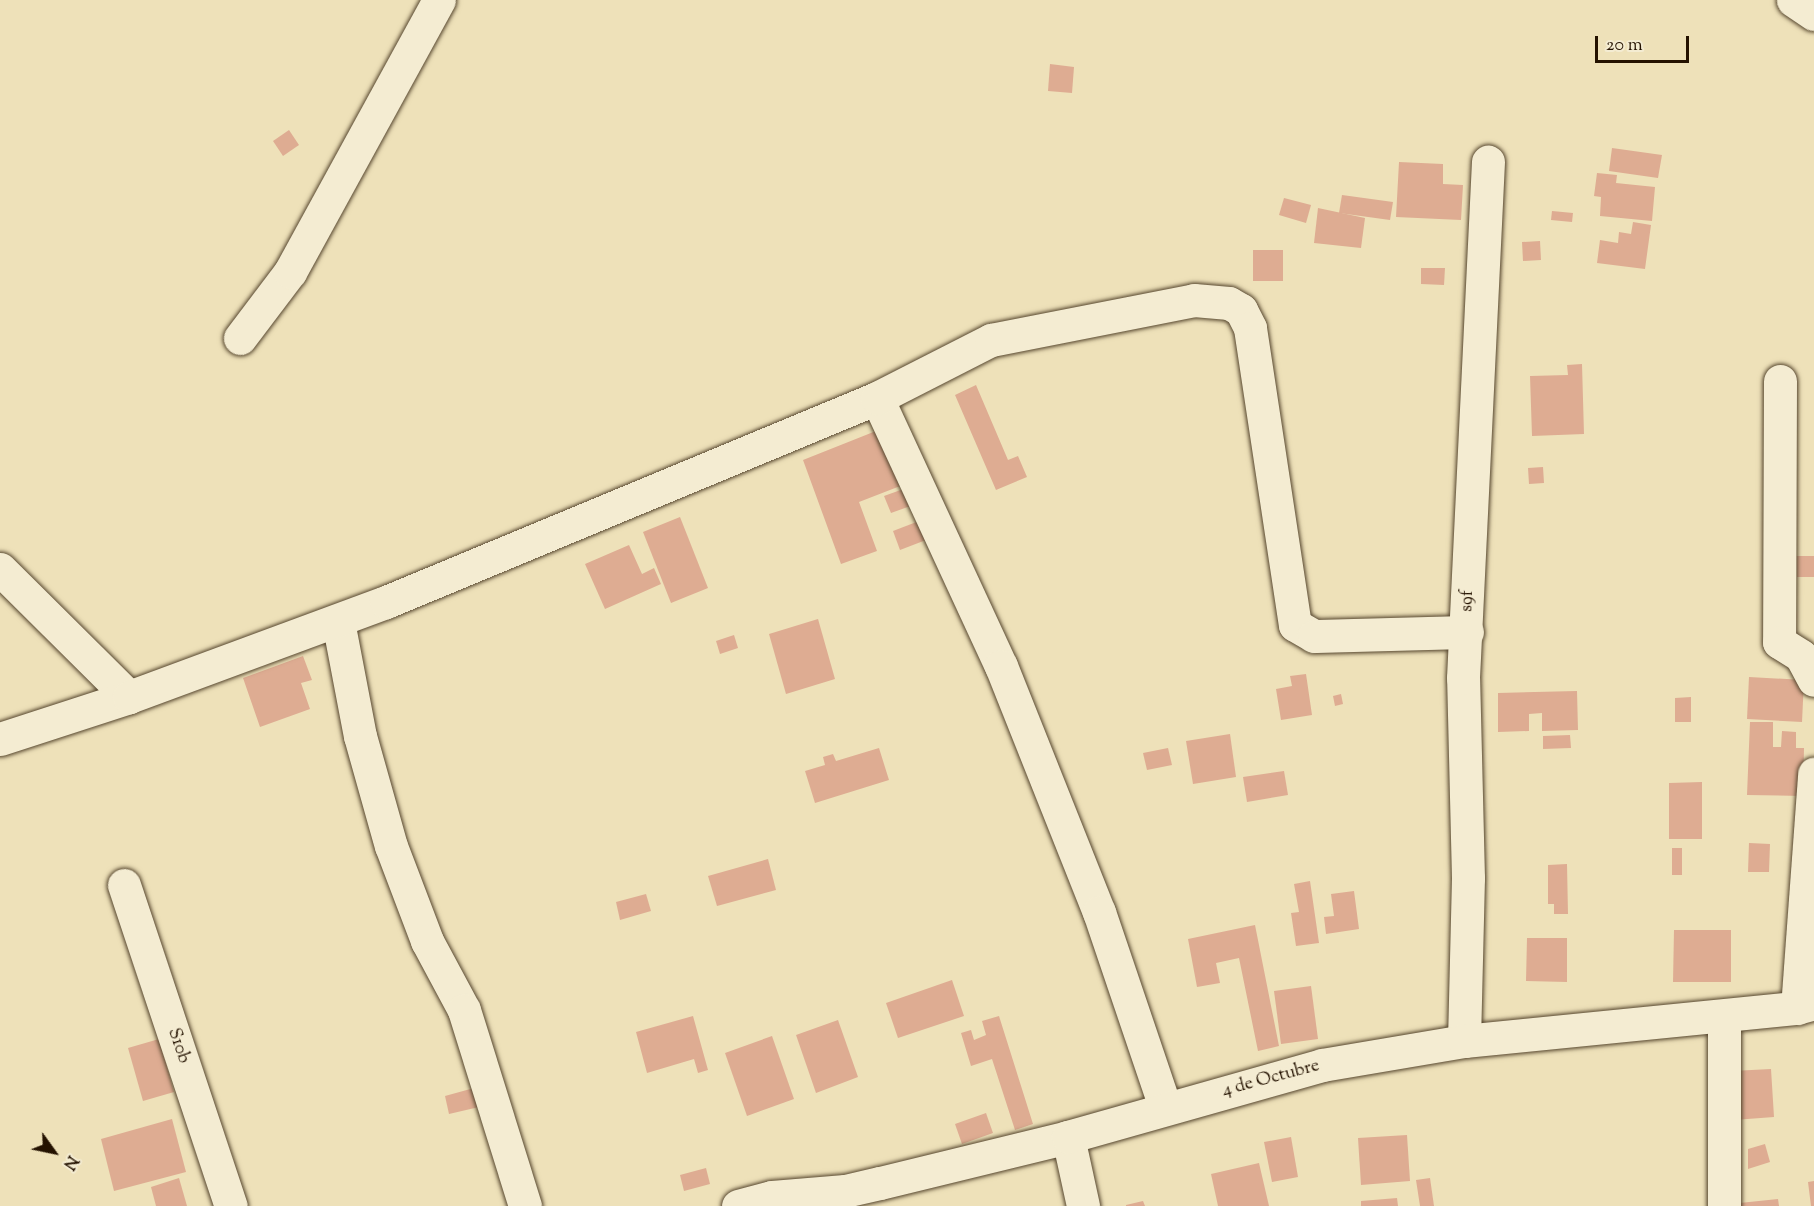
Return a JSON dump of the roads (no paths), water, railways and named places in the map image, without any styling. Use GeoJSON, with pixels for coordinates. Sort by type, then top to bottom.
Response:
{"type":"FeatureCollection","features":[{"type":"Feature","properties":{"kind":"street"},"geometry":{"type":"LineString","coordinates":[[240,338],[290,272],[439,0]]}},
{"type":"Feature","properties":{"kind":"street"},"geometry":{"type":"LineString","coordinates":[[1793,0],[1814,14]]}},
{"type":"Feature","properties":{"kind":"street","name":"s9f"},"geometry":{"type":"LineString","coordinates":[[1464,1041],[1468,879],[1463,678],[1488,162]]}},
{"type":"Feature","properties":{"kind":"street"},"geometry":{"type":"LineString","coordinates":[[0,739],[129,697],[338,621],[877,398],[991,340],[1194,300],[1229,303],[1241,310],[1250,328],[1294,626],[1314,636],[1467,632]]}},
{"type":"Feature","properties":{"kind":"street"},"geometry":{"type":"LineString","coordinates":[[1780,381],[1779,642],[1801,656],[1814,680]]}},
{"type":"Feature","properties":{"kind":"street"},"geometry":{"type":"LineString","coordinates":[[877,398],[1006,677],[1099,912],[1165,1107]]}},
{"type":"Feature","properties":{"kind":"street"},"geometry":{"type":"LineString","coordinates":[[0,569],[129,697]]}},
{"type":"Feature","properties":{"kind":"street"},"geometry":{"type":"LineString","coordinates":[[338,621],[360,736],[391,846],[427,941],[464,1010],[525,1206]]}},
{"type":"Feature","properties":{"kind":"street"},"geometry":{"type":"LineString","coordinates":[[1805,1006],[1814,774]]}},
{"type":"Feature","properties":{"kind":"street","name":"S10b"},"geometry":{"type":"LineString","coordinates":[[124,885],[231,1206]]}},
{"type":"Feature","properties":{"kind":"street","name":"4 de Octubre"},"geometry":{"type":"LineString","coordinates":[[738,1206],[772,1197],[845,1191],[878,1195],[1165,1107],[1322,1065],[1464,1041],[1805,1006]]}},
{"type":"Feature","properties":{"kind":"street"},"geometry":{"type":"LineString","coordinates":[[1724,1016],[1724,1206]]}},
{"type":"Feature","properties":{"kind":"street"},"geometry":{"type":"LineString","coordinates":[[1068,1137],[1083,1206]]}}]}
